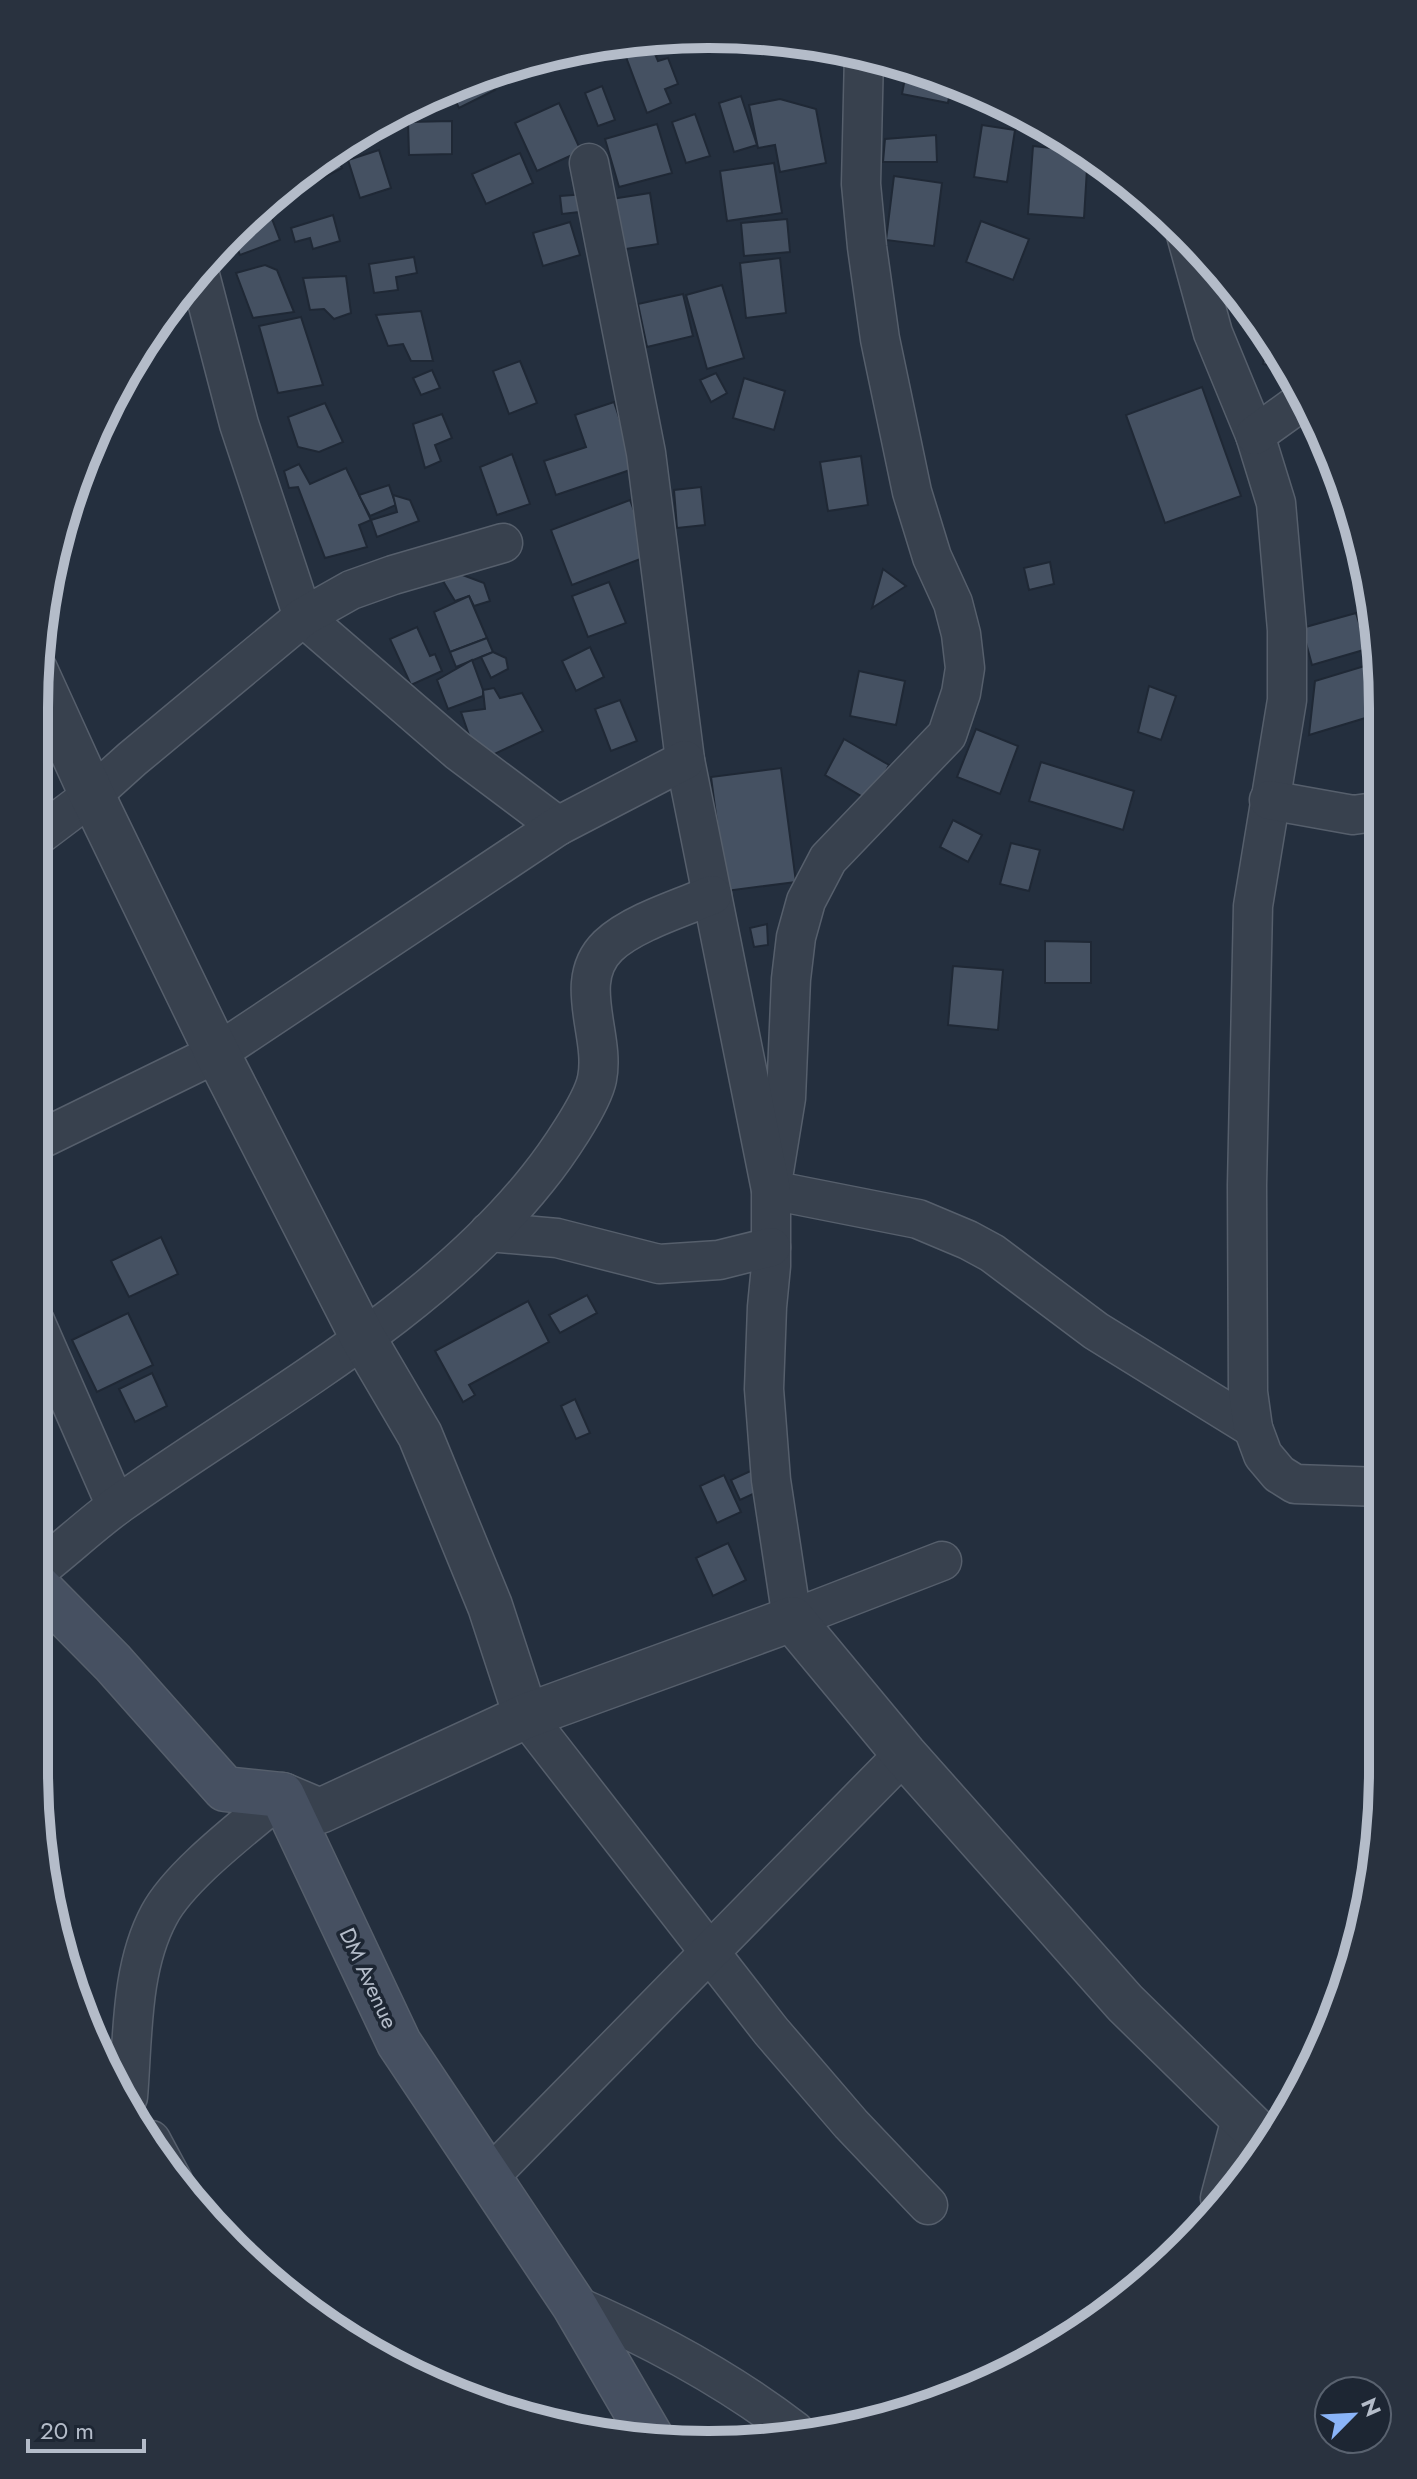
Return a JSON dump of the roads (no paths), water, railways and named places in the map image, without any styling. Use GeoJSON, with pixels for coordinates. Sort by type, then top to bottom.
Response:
{"type":"FeatureCollection","features":[{"type":"Feature","properties":{"kind":"main road"},"geometry":{"type":"LineString","coordinates":[[48,1597],[113,1663],[225,1789],[282,1795]]}},
{"type":"Feature","properties":{"kind":"main road","name":"DM Avenue"},"geometry":{"type":"LineString","coordinates":[[282,1795],[399,2043],[574,2305],[646,2428]]}},
{"type":"Feature","properties":{"kind":"street"},"geometry":{"type":"LineString","coordinates":[[864,67],[861,184],[880,339],[912,492],[932,557],[953,603],[965,668],[961,693],[947,735],[828,859],[806,901],[796,937],[786,1098],[771,1190],[764,1389],[771,1480],[792,1619],[904,1754],[1125,2003],[1256,2130],[1234,2172]]}},
{"type":"Feature","properties":{"kind":"street"},"geometry":{"type":"LineString","coordinates":[[589,163],[646,453],[685,760],[771,1190]]}},
{"type":"Feature","properties":{"kind":"street"},"geometry":{"type":"LineString","coordinates":[[1193,260],[1213,333],[1255,435],[1276,503],[1287,630],[1287,700],[1253,906],[1247,1185],[1248,1392],[1253,1428],[1263,1455],[1279,1474],[1295,1484],[1369,1487]]}},
{"type":"Feature","properties":{"kind":"street"},"geometry":{"type":"LineString","coordinates":[[202,284],[239,424],[303,617],[458,751],[558,826]]}},
{"type":"Feature","properties":{"kind":"street"},"geometry":{"type":"LineString","coordinates":[[1255,435],[1296,406]]}},
{"type":"Feature","properties":{"kind":"street"},"geometry":{"type":"LineString","coordinates":[[48,828],[92,795],[303,617],[351,590],[503,543]]}},
{"type":"Feature","properties":{"kind":"street"},"geometry":{"type":"LineString","coordinates":[[48,699],[217,1053],[363,1338],[420,1435],[490,1606],[526,1716],[771,2031],[851,2124],[928,2205]]}},
{"type":"Feature","properties":{"kind":"street"},"geometry":{"type":"LineString","coordinates":[[48,1136],[217,1053],[558,826],[685,760]]}},
{"type":"Feature","properties":{"kind":"street"},"geometry":{"type":"LineString","coordinates":[[1269,800],[1353,815],[1369,813]]}},
{"type":"Feature","properties":{"kind":"street"},"geometry":{"type":"LineString","coordinates":[[48,1562],[116,1506],[363,1338],[471,1251],[541,1175],[583,1111],[597,1080],[596,1023],[589,990],[594,968],[608,946],[632,929],[712,895]]}},
{"type":"Feature","properties":{"kind":"street"},"geometry":{"type":"LineString","coordinates":[[771,1190],[938,1225],[992,1253],[1096,1331],[1253,1428]]}},
{"type":"Feature","properties":{"kind":"street"},"geometry":{"type":"LineString","coordinates":[[489,1232],[557,1238],[659,1264],[719,1260],[771,1247]]}},
{"type":"Feature","properties":{"kind":"street"},"geometry":{"type":"LineString","coordinates":[[48,1351],[116,1506]]}},
{"type":"Feature","properties":{"kind":"street"},"geometry":{"type":"LineString","coordinates":[[129,2087],[141,1974],[149,1937],[159,1914],[221,1846],[282,1795],[320,1811],[526,1716],[942,1561]]}},
{"type":"Feature","properties":{"kind":"street"},"geometry":{"type":"LineString","coordinates":[[488,2178],[904,1754]]}},
{"type":"Feature","properties":{"kind":"street"},"geometry":{"type":"LineString","coordinates":[[131,2054],[136,2101]]}},
{"type":"Feature","properties":{"kind":"street"},"geometry":{"type":"LineString","coordinates":[[574,2305],[669,2348],[753,2399],[788,2426]]}}]}
